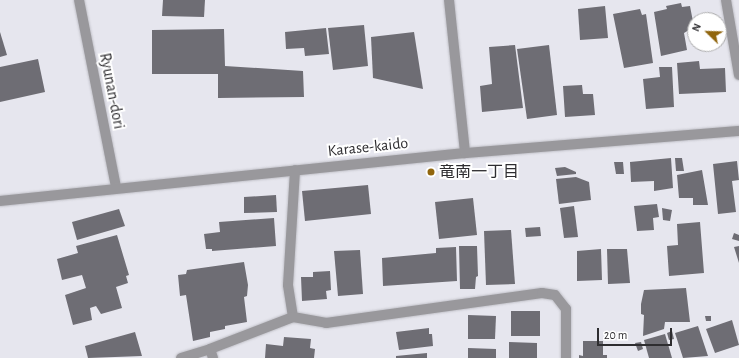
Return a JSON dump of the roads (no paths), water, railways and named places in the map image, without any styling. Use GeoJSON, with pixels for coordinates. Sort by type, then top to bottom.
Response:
{"type":"FeatureCollection","features":[{"type":"Feature","properties":{"kind":"street","name":"Ryunan-dori"},"geometry":{"type":"LineString","coordinates":[[79,0],[116,187]]}},
{"type":"Feature","properties":{"kind":"street"},"geometry":{"type":"LineString","coordinates":[[449,0],[465,153]]}},
{"type":"Feature","properties":{"kind":"street"},"geometry":{"type":"LineString","coordinates":[[726,0],[739,75]]}},
{"type":"Feature","properties":{"kind":"street","name":"Karase-kaido"},"geometry":{"type":"LineString","coordinates":[[0,201],[116,187],[465,153],[739,131]]}},
{"type":"Feature","properties":{"kind":"street"},"geometry":{"type":"LineString","coordinates":[[293,317],[288,285],[295,170]]}},
{"type":"Feature","properties":{"kind":"street"},"geometry":{"type":"LineString","coordinates":[[181,358],[211,354],[293,317],[326,323],[542,293],[555,295],[566,309],[566,358]]}},
{"type":"Feature","properties":{"kind":"place","name":"竜南一丁目"},"geometry":{"type":"Point","coordinates":[431,172]}}]}
